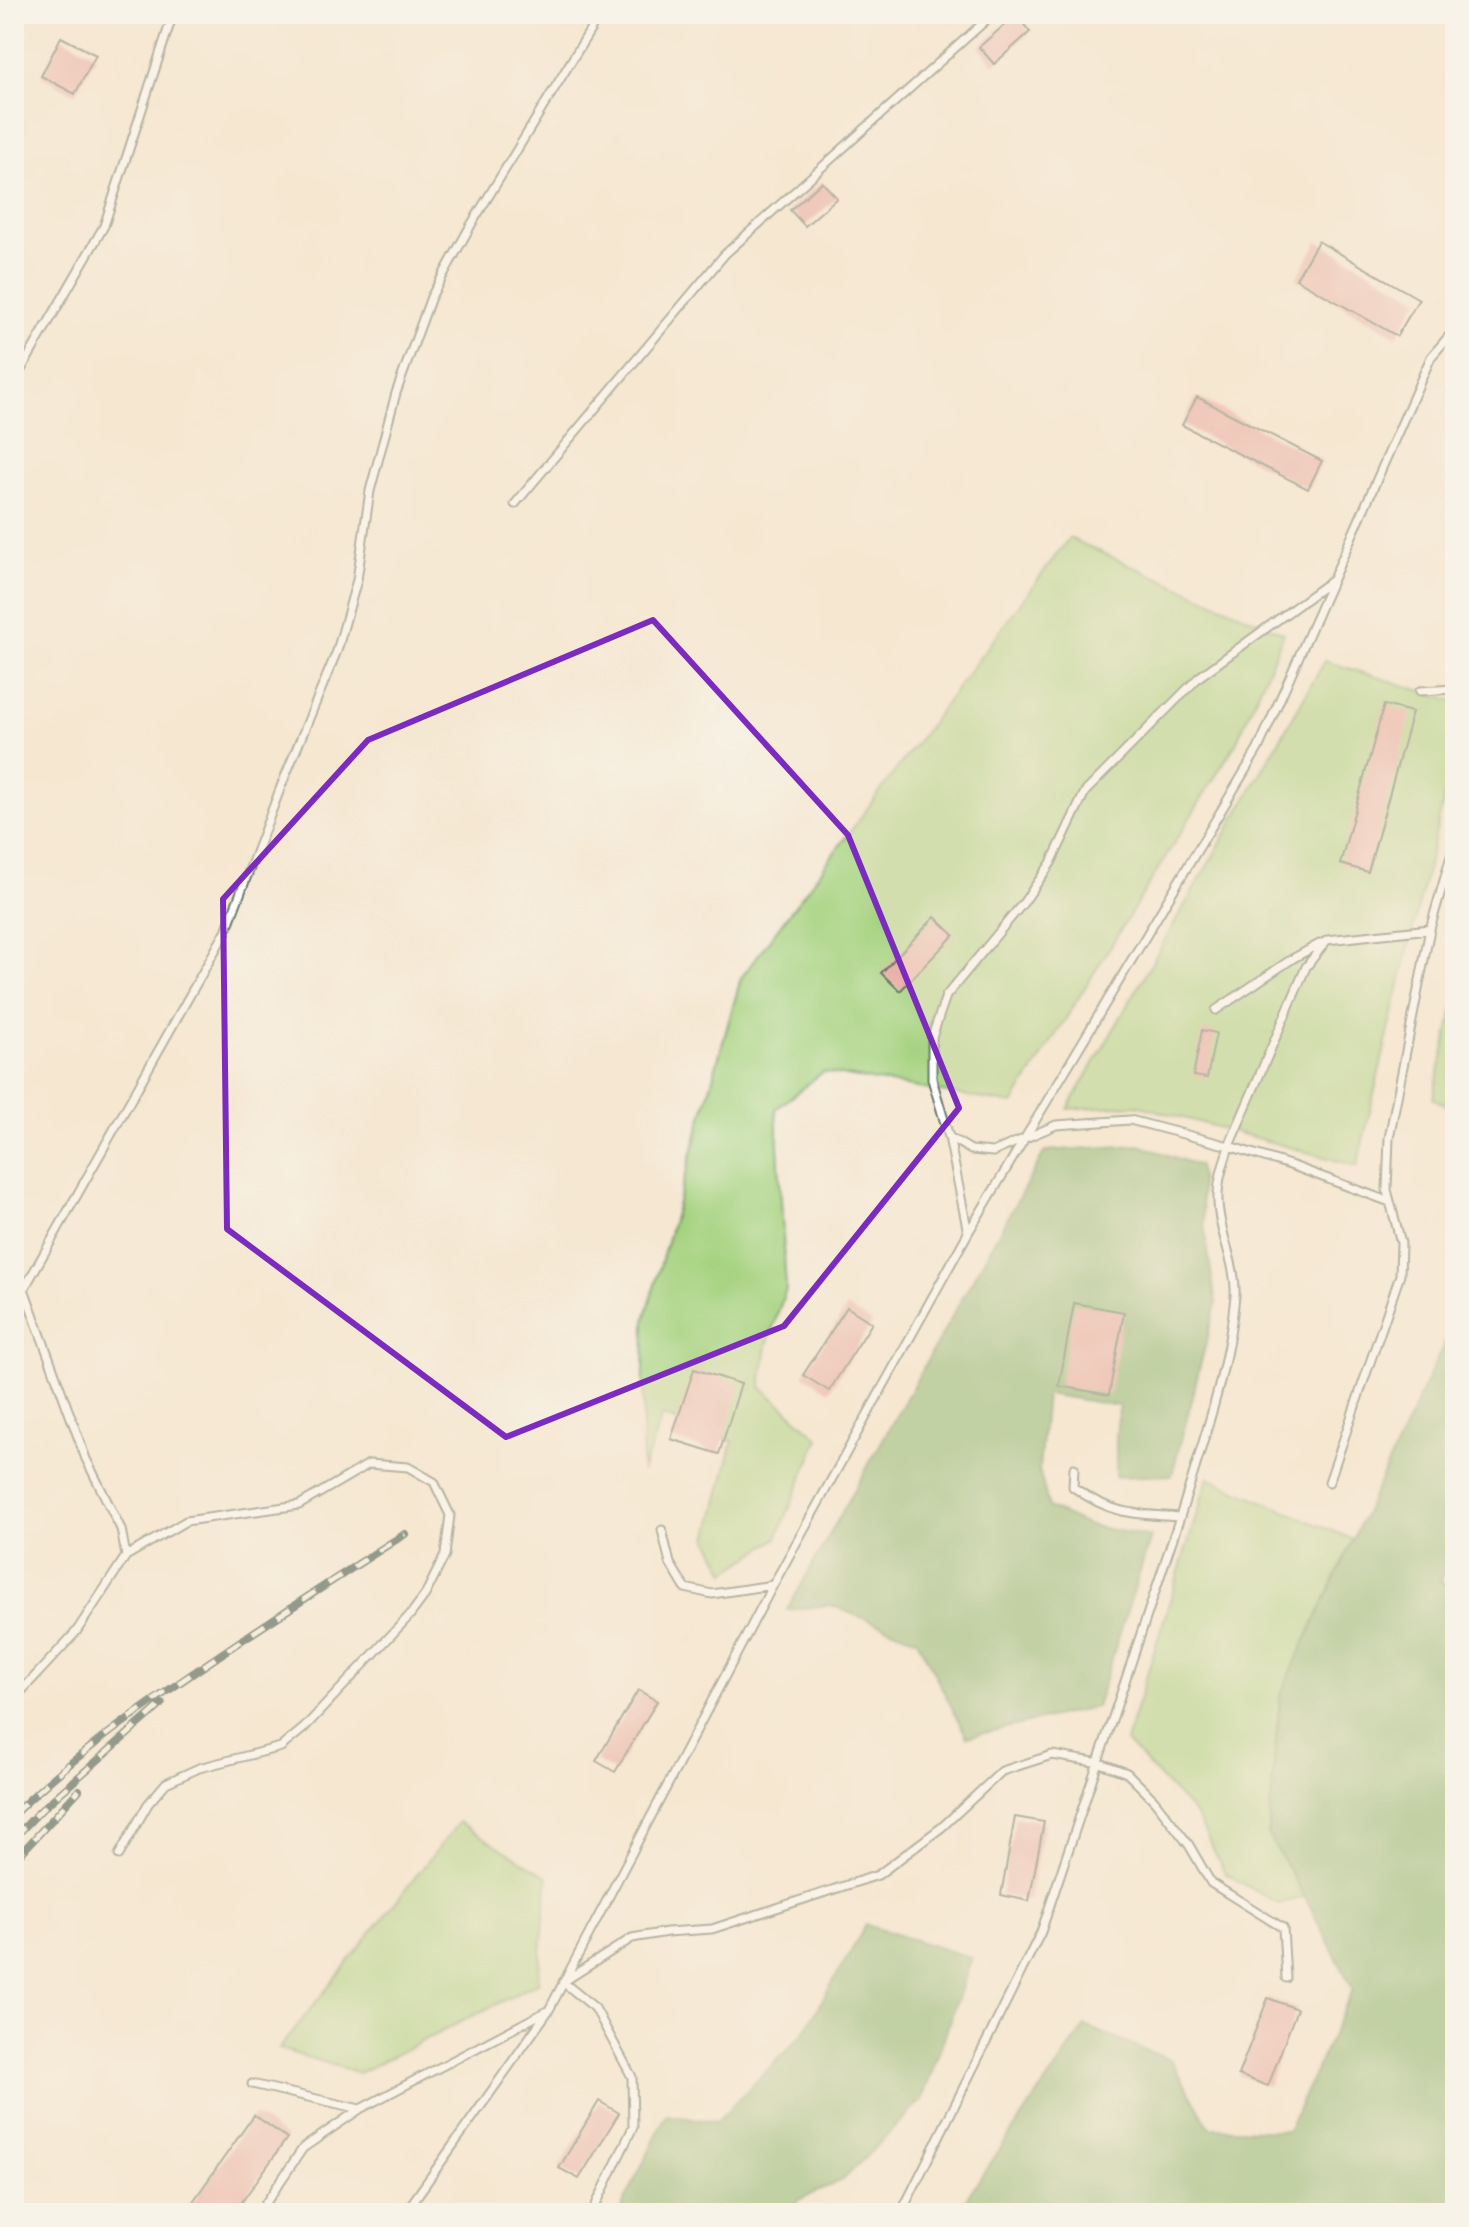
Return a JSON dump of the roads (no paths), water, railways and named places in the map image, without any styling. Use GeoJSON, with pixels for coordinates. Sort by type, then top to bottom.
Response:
{"type":"FeatureCollection","features":[{"type":"Feature","properties":{"kind":"lane"},"geometry":{"type":"LineString","coordinates":[[14,382],[104,226],[173,14]]}},
{"type":"Feature","properties":{"kind":"lane"},"geometry":{"type":"LineString","coordinates":[[126,1556],[121,1529],[86,1459],[24,1289],[226,931],[337,651],[357,580],[370,491],[396,393],[431,297],[471,225],[600,14]]}},
{"type":"Feature","properties":{"kind":"lane"},"geometry":{"type":"LineString","coordinates":[[515,504],[725,254],[993,14]]}},
{"type":"Feature","properties":{"kind":"lane"},"geometry":{"type":"LineString","coordinates":[[405,2213],[549,2010],[773,1585],[968,1233],[1258,749],[1431,357],[1455,329]]}},
{"type":"Feature","properties":{"kind":"lane"},"geometry":{"type":"LineString","coordinates":[[968,1233],[949,1137],[932,1079],[932,1037],[946,996],[1024,902],[1051,863],[1085,792],[1199,677],[1334,579]]}},
{"type":"Feature","properties":{"kind":"lane"},"geometry":{"type":"LineString","coordinates":[[1420,691],[1455,689]]}},
{"type":"Feature","properties":{"kind":"lane"},"geometry":{"type":"LineString","coordinates":[[1329,1482],[1400,1275],[1401,1243],[1387,1190],[1389,1138],[1430,929],[1455,842]]}},
{"type":"Feature","properties":{"kind":"lane"},"geometry":{"type":"LineString","coordinates":[[1216,1010],[1292,959],[1327,940],[1430,929]]}},
{"type":"Feature","properties":{"kind":"lane"},"geometry":{"type":"LineString","coordinates":[[901,2213],[1041,1932],[1100,1763],[1224,1372],[1235,1292],[1218,1202],[1219,1177],[1229,1146],[1306,967],[1327,940]]}},
{"type":"Feature","properties":{"kind":"lane"},"geometry":{"type":"LineString","coordinates":[[949,1137],[971,1150],[993,1152],[1056,1125],[1130,1120],[1229,1146],[1390,1202]]}},
{"type":"Feature","properties":{"kind":"lane"},"geometry":{"type":"LineString","coordinates":[[14,1290],[24,1289]]}},
{"type":"Feature","properties":{"kind":"lane"},"geometry":{"type":"LineString","coordinates":[[14,1699],[76,1632],[126,1556],[186,1521],[299,1505],[369,1464],[408,1467],[434,1482],[450,1515],[445,1555],[425,1595],[410,1615],[304,1728],[281,1747],[199,1768],[166,1783],[148,1804],[119,1855]]}},
{"type":"Feature","properties":{"kind":"lane"},"geometry":{"type":"LineString","coordinates":[[1074,1468],[1073,1487],[1097,1504],[1134,1514],[1180,1517]]}},
{"type":"Feature","properties":{"kind":"lane"},"geometry":{"type":"LineString","coordinates":[[662,1530],[670,1563],[685,1588],[712,1594],[773,1585]]}},
{"type":"Feature","properties":{"kind":"lane"},"geometry":{"type":"LineString","coordinates":[[563,1982],[632,1938],[712,1929],[878,1875],[942,1827],[1002,1771],[1052,1755],[1100,1763],[1127,1773],[1154,1800],[1189,1845],[1211,1883],[1283,1928],[1286,1978]]}},
{"type":"Feature","properties":{"kind":"lane"},"geometry":{"type":"LineString","coordinates":[[563,1982],[595,2008],[632,2077],[633,2127],[592,2213]]}},
{"type":"Feature","properties":{"kind":"lane"},"geometry":{"type":"LineString","coordinates":[[259,2213],[303,2148],[360,2109],[549,2010]]}},
{"type":"Feature","properties":{"kind":"lane"},"geometry":{"type":"LineString","coordinates":[[252,2084],[360,2109]]}},
{"type":"Feature","properties":{"kind":"railway"},"geometry":{"type":"LineString","coordinates":[[14,1814],[66,1767],[149,1704],[405,1534]]}},
{"type":"Feature","properties":{"kind":"railway"},"geometry":{"type":"LineString","coordinates":[[14,1838],[42,1809],[162,1704]]}},
{"type":"Feature","properties":{"kind":"railway"},"geometry":{"type":"LineString","coordinates":[[14,1861],[79,1790]]}}]}
